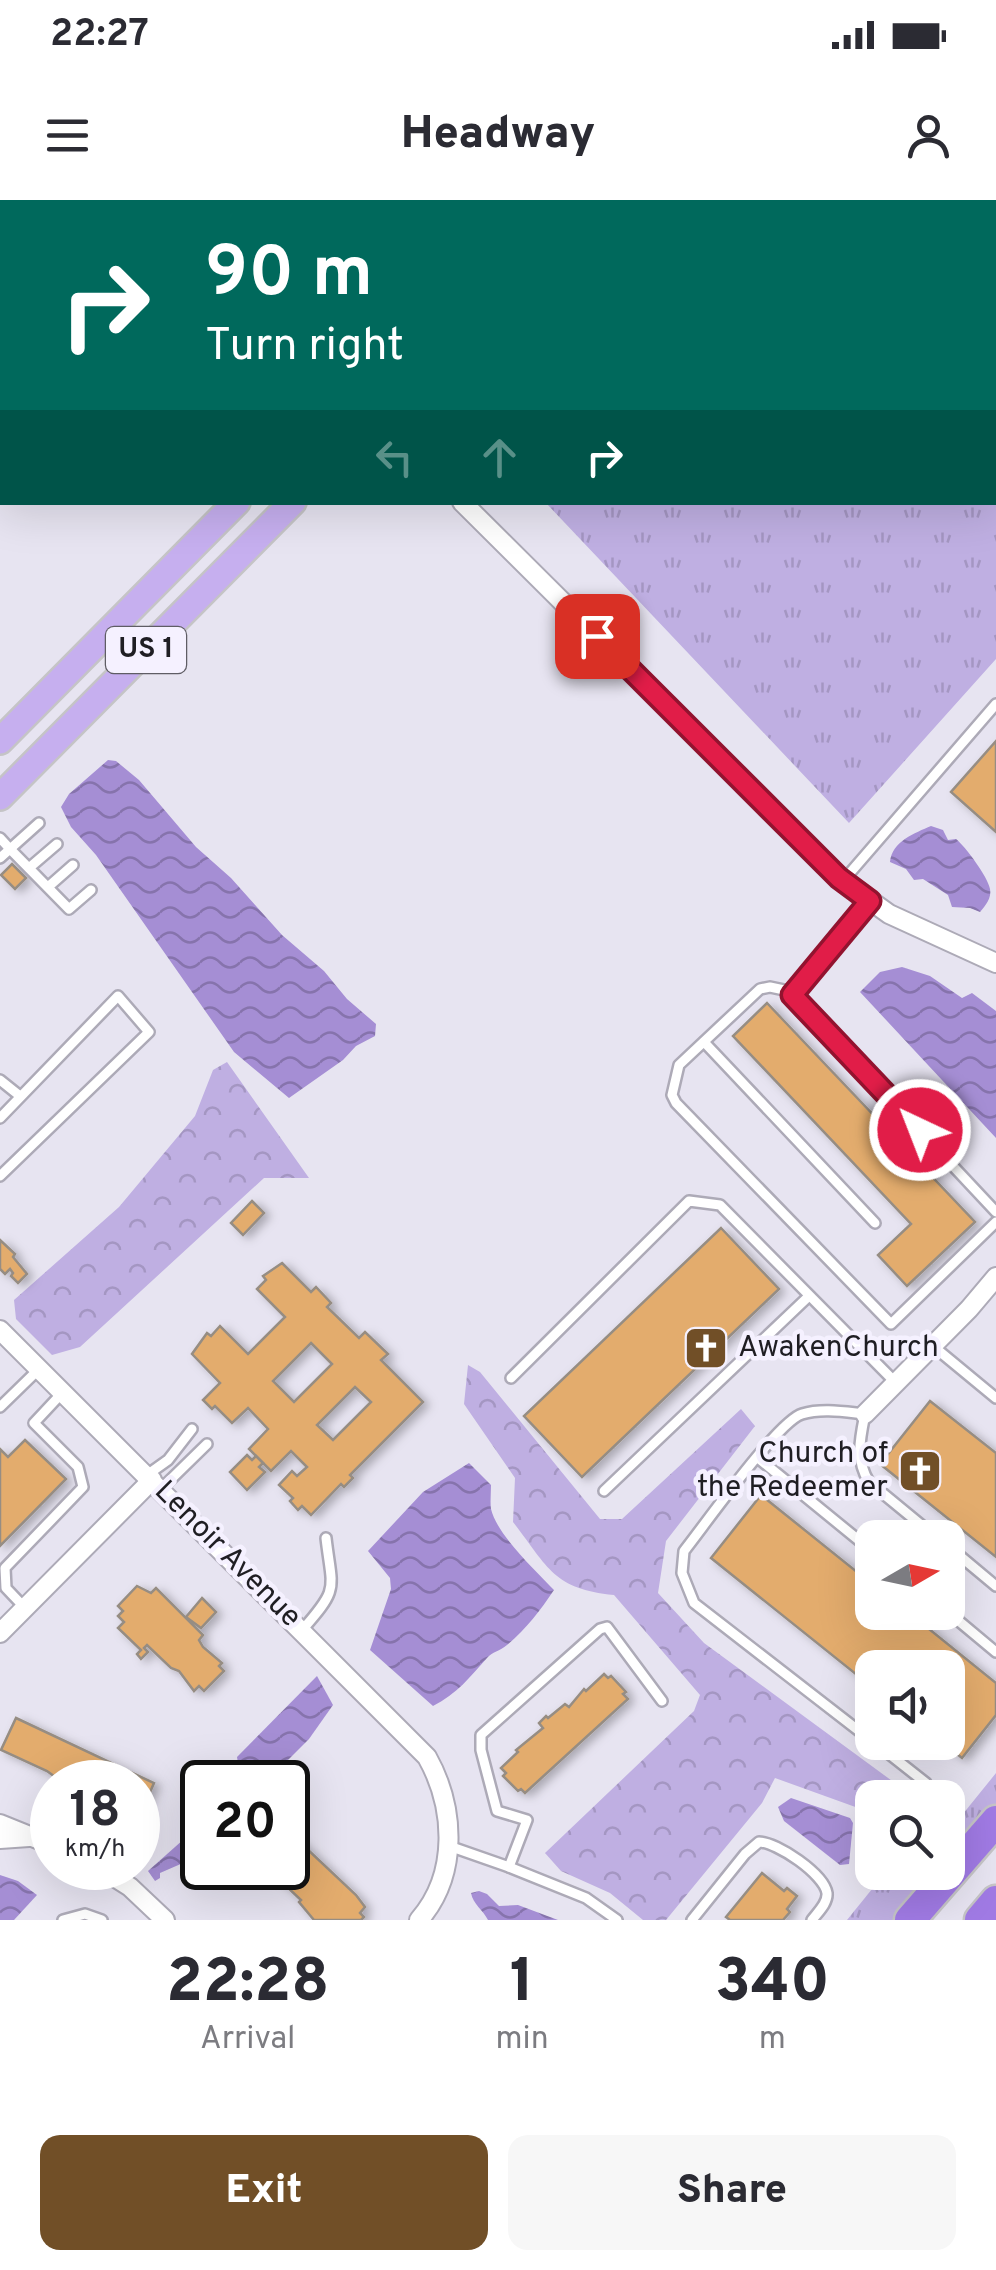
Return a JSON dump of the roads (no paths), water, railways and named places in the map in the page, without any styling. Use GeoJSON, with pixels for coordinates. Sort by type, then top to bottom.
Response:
{"type":"FeatureCollection","features":[{"type":"Feature","properties":{"kind":"highway"},"geometry":{"type":"LineString","coordinates":[[910,1920],[996,1821]]}},
{"type":"Feature","properties":{"kind":"highway"},"geometry":{"type":"LineString","coordinates":[[938,1920],[996,1846]]}},
{"type":"Feature","properties":{"kind":"highway"},"geometry":{"type":"LineString","coordinates":[[980,1920],[996,1900]]}},
{"type":"Feature","properties":{"kind":"main road","name":"US 1"},"geometry":{"type":"LineString","coordinates":[[0,741],[234,505]]}},
{"type":"Feature","properties":{"kind":"main road","name":"US 1"},"geometry":{"type":"LineString","coordinates":[[0,797],[289,505]]}},
{"type":"Feature","properties":{"kind":"street"},"geometry":{"type":"LineString","coordinates":[[465,505],[843,881],[915,928],[992,954]]}},
{"type":"Feature","properties":{"kind":"street"},"geometry":{"type":"LineString","coordinates":[[865,1414],[996,1277]]}},
{"type":"Feature","properties":{"kind":"street","name":"Lenoir Avenue"},"geometry":{"type":"LineString","coordinates":[[0,1330],[413,1739],[442,1788],[449,1826],[448,1846]]}},
{"type":"Feature","properties":{"kind":"street"},"geometry":{"type":"LineString","coordinates":[[0,1634],[153,1481]]}},
{"type":"Feature","properties":{"kind":"street"},"geometry":{"type":"LineString","coordinates":[[0,1824],[30,1837]]}},
{"type":"Feature","properties":{"kind":"street"},"geometry":{"type":"LineString","coordinates":[[0,1839],[30,1837]]}},
{"type":"Feature","properties":{"kind":"street"},"geometry":{"type":"LineString","coordinates":[[420,1920],[442,1878],[448,1846]]}},
{"type":"Feature","properties":{"kind":"street"},"geometry":{"type":"LineString","coordinates":[[133,1890],[156,1917]]}},
{"type":"Feature","properties":{"kind":"lane"},"geometry":{"type":"LineString","coordinates":[[843,881],[996,704]]}},
{"type":"Feature","properties":{"kind":"lane"},"geometry":{"type":"LineString","coordinates":[[0,858],[39,822]]}},
{"type":"Feature","properties":{"kind":"lane"},"geometry":{"type":"LineString","coordinates":[[0,838],[70,909],[91,890]]}},
{"type":"Feature","properties":{"kind":"lane"},"geometry":{"type":"LineString","coordinates":[[29,868],[56,844]]}},
{"type":"Feature","properties":{"kind":"lane"},"geometry":{"type":"LineString","coordinates":[[48,888],[73,865]]}},
{"type":"Feature","properties":{"kind":"lane"},"geometry":{"type":"LineString","coordinates":[[792,995],[870,901]]}},
{"type":"Feature","properties":{"kind":"lane"},"geometry":{"type":"LineString","coordinates":[[996,1212],[792,995],[770,987],[760,990],[679,1066],[672,1095],[676,1103],[891,1324],[996,1222]]}},
{"type":"Feature","properties":{"kind":"lane"},"geometry":{"type":"LineString","coordinates":[[0,1118],[118,996],[149,1032],[0,1176]]}},
{"type":"Feature","properties":{"kind":"lane"},"geometry":{"type":"LineString","coordinates":[[704,1042],[875,1223]]}},
{"type":"Feature","properties":{"kind":"lane"},"geometry":{"type":"LineString","coordinates":[[0,1080],[20,1096]]}},
{"type":"Feature","properties":{"kind":"lane"},"geometry":{"type":"LineString","coordinates":[[511,1378],[689,1200],[720,1205],[896,1383]]}},
{"type":"Feature","properties":{"kind":"lane"},"geometry":{"type":"LineString","coordinates":[[604,1491],[810,1296]]}},
{"type":"Feature","properties":{"kind":"lane"},"geometry":{"type":"LineString","coordinates":[[934,1346],[996,1398]]}},
{"type":"Feature","properties":{"kind":"lane"},"geometry":{"type":"LineString","coordinates":[[0,1407],[39,1369]]}},
{"type":"Feature","properties":{"kind":"lane"},"geometry":{"type":"LineString","coordinates":[[25,1608],[6,1588],[5,1568],[83,1487],[78,1467],[34,1423],[63,1392]]}},
{"type":"Feature","properties":{"kind":"lane"},"geometry":{"type":"LineString","coordinates":[[855,1728],[694,1604],[682,1573],[684,1551],[798,1414],[836,1410],[865,1414],[858,1450],[862,1470],[870,1482],[915,1520]]}},
{"type":"Feature","properties":{"kind":"lane"},"geometry":{"type":"LineString","coordinates":[[153,1481],[192,1429]]}},
{"type":"Feature","properties":{"kind":"lane"},"geometry":{"type":"LineString","coordinates":[[153,1481],[207,1444]]}},
{"type":"Feature","properties":{"kind":"lane"},"geometry":{"type":"LineString","coordinates":[[758,1458],[855,1537]]}},
{"type":"Feature","properties":{"kind":"lane"},"geometry":{"type":"LineString","coordinates":[[302,1630],[331,1595],[333,1582],[326,1538]]}},
{"type":"Feature","properties":{"kind":"lane"},"geometry":{"type":"LineString","coordinates":[[965,1560],[996,1586]]}},
{"type":"Feature","properties":{"kind":"lane"},"geometry":{"type":"LineString","coordinates":[[509,1867],[527,1820],[498,1811],[481,1750],[481,1735],[607,1626],[662,1701]]}},
{"type":"Feature","properties":{"kind":"lane"},"geometry":{"type":"LineString","coordinates":[[965,1626],[996,1652]]}},
{"type":"Feature","properties":{"kind":"lane"},"geometry":{"type":"LineString","coordinates":[[896,1760],[922,1780]]}},
{"type":"Feature","properties":{"kind":"lane"},"geometry":{"type":"LineString","coordinates":[[692,1920],[744,1854],[760,1842],[772,1842],[816,1875],[827,1890],[826,1902],[812,1920]]}},
{"type":"Feature","properties":{"kind":"lane"},"geometry":{"type":"LineString","coordinates":[[448,1846],[586,1898],[617,1920]]}},
{"type":"Feature","properties":{"kind":"lane"},"geometry":{"type":"LineString","coordinates":[[64,1920],[85,1914],[102,1920]]}},
{"type":"Feature","properties":{"kind":"water"},"geometry":{"type":"Polygon","coordinates":[[[108,760],[116,761],[139,780],[196,847],[376,1024],[375,1036],[289,1098],[234,1052],[96,855],[71,827],[61,807],[69,794],[108,760]]]}},
{"type":"Feature","properties":{"kind":"water"},"geometry":{"type":"Polygon","coordinates":[[[931,826],[943,830],[948,840],[956,839],[985,877],[990,896],[980,912],[952,907],[948,895],[923,879],[914,880],[906,869],[890,862],[900,843],[931,826]]]}},
{"type":"Feature","properties":{"kind":"water"},"geometry":{"type":"Polygon","coordinates":[[[902,967],[930,976],[962,998],[972,993],[996,1011],[996,1138],[860,992],[880,972],[902,967]]]}},
{"type":"Feature","properties":{"kind":"water"},"geometry":{"type":"Polygon","coordinates":[[[469,1463],[491,1485],[491,1509],[501,1530],[554,1590],[514,1639],[489,1656],[456,1691],[433,1706],[370,1650],[391,1589],[390,1578],[368,1551],[423,1492],[469,1463]]]}},
{"type":"Feature","properties":{"kind":"water"},"geometry":{"type":"Polygon","coordinates":[[[317,1676],[333,1705],[309,1739],[288,1760],[237,1757],[317,1676]]]}},
{"type":"Feature","properties":{"kind":"water"},"geometry":{"type":"Polygon","coordinates":[[[791,1798],[850,1818],[853,1823],[849,1864],[840,1865],[784,1821],[778,1807],[791,1798]]]}},
{"type":"Feature","properties":{"kind":"water"},"geometry":{"type":"Polygon","coordinates":[[[180,1843],[180,1864],[160,1873],[160,1860],[180,1843]]]}},
{"type":"Feature","properties":{"kind":"water"},"geometry":{"type":"Polygon","coordinates":[[[0,1875],[18,1881],[37,1895],[14,1920],[0,1920],[0,1875]]]}},
{"type":"Feature","properties":{"kind":"water"},"geometry":{"type":"Polygon","coordinates":[[[479,1891],[499,1906],[518,1905],[558,1920],[488,1920],[472,1897],[471,1893],[479,1891]]]}},
{"type":"Feature","properties":{"kind":"place","name":"AwakenChurch"},"geometry":{"type":"Point","coordinates":[706,1348]}},
{"type":"Feature","properties":{"kind":"place","name":"Church of the Redeemer"},"geometry":{"type":"Point","coordinates":[920,1471]}}]}
